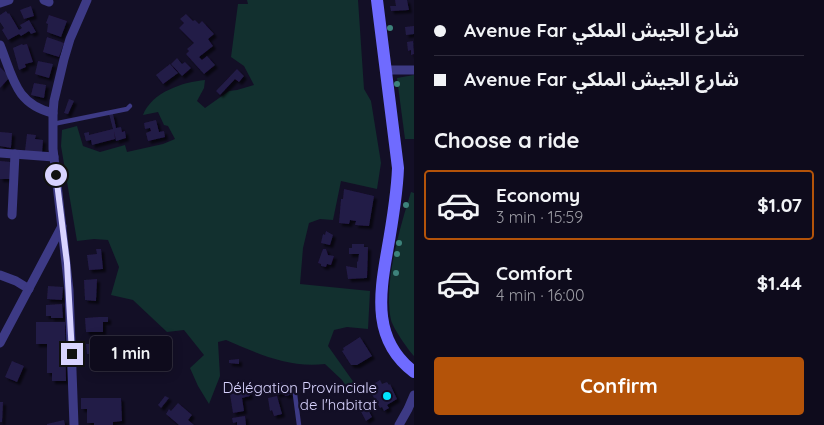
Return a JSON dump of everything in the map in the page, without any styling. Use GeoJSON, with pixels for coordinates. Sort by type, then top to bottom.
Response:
{"type":"FeatureCollection","features":[{"type":"Feature","properties":{"kind":"street"},"geometry":{"type":"LineString","coordinates":[[0,4],[9,0]]}},
{"type":"Feature","properties":{"kind":"street"},"geometry":{"type":"LineString","coordinates":[[74,425],[69,290],[54,157],[53,113],[57,82],[70,39],[87,0]]}},
{"type":"Feature","properties":{"kind":"street"},"geometry":{"type":"LineString","coordinates":[[377,0],[397,154],[398,178],[381,298],[382,320],[395,352],[414,372]]}},
{"type":"Feature","properties":{"kind":"street"},"geometry":{"type":"LineString","coordinates":[[0,45],[23,97],[36,108],[53,113]]}},
{"type":"Feature","properties":{"kind":"street"},"geometry":{"type":"LineString","coordinates":[[386,70],[414,70]]}},
{"type":"Feature","properties":{"kind":"street"},"geometry":{"type":"LineString","coordinates":[[0,153],[54,157]]}},
{"type":"Feature","properties":{"kind":"street"},"geometry":{"type":"LineString","coordinates":[[12,215],[15,154]]}},
{"type":"Feature","properties":{"kind":"street"},"geometry":{"type":"LineString","coordinates":[[0,343],[62,226]]}},
{"type":"Feature","properties":{"kind":"street"},"geometry":{"type":"LineString","coordinates":[[0,275],[16,280],[29,289]]}},
{"type":"Feature","properties":{"kind":"street"},"geometry":{"type":"LineString","coordinates":[[399,425],[414,394]]}},
{"type":"Feature","properties":{"kind":"lane"},"geometry":{"type":"LineString","coordinates":[[53,124],[126,110],[130,106]]}},
{"type":"Feature","properties":{"kind":"lane"},"geometry":{"type":"LineString","coordinates":[[294,387],[299,425]]}},
{"type":"Feature","properties":{"kind":"green space"},"geometry":{"type":"Polygon","coordinates":[[[247,0],[358,0],[364,89],[371,101],[381,163],[377,189],[341,181],[333,220],[320,219],[309,223],[303,248],[300,284],[370,291],[368,329],[347,327],[334,330],[328,346],[357,387],[352,395],[342,380],[325,364],[311,365],[286,362],[262,355],[226,340],[218,342],[220,376],[209,404],[190,368],[204,355],[184,330],[167,332],[133,300],[111,295],[119,267],[108,240],[77,241],[61,146],[62,130],[77,126],[83,146],[100,152],[125,145],[127,152],[163,144],[175,139],[168,126],[164,125],[158,112],[143,115],[153,100],[161,94],[187,83],[205,80],[204,88],[197,101],[205,108],[229,91],[254,85],[244,66],[231,57],[238,4],[248,4],[247,0]]]}},
{"type":"Feature","properties":{"kind":"green space"},"geometry":{"type":"Polygon","coordinates":[[[414,75],[414,139],[405,139],[397,78],[414,75]]]}},
{"type":"Feature","properties":{"kind":"green space"},"geometry":{"type":"Polygon","coordinates":[[[411,192],[414,193],[414,356],[392,324],[389,306],[389,290],[394,256],[411,192]]]}},
{"type":"Feature","properties":{"kind":"building"},"geometry":{"type":"Polygon","coordinates":[[[395,0],[407,0],[409,10],[391,11],[390,6],[396,6],[395,0]]]}},
{"type":"Feature","properties":{"kind":"building"},"geometry":{"type":"Polygon","coordinates":[[[31,6],[34,16],[24,19],[20,10],[31,6]]]}},
{"type":"Feature","properties":{"kind":"building"},"geometry":{"type":"Polygon","coordinates":[[[6,11],[19,30],[22,28],[20,25],[29,20],[36,32],[31,34],[29,31],[8,40],[0,22],[0,15],[6,11]]]}},
{"type":"Feature","properties":{"kind":"building"},"geometry":{"type":"Polygon","coordinates":[[[186,14],[199,24],[202,21],[214,34],[208,39],[213,46],[199,57],[202,60],[207,56],[215,65],[204,74],[186,54],[189,51],[187,49],[194,43],[179,28],[184,23],[180,19],[186,14]]]}},
{"type":"Feature","properties":{"kind":"building"},"geometry":{"type":"Polygon","coordinates":[[[49,15],[67,21],[61,37],[47,32],[48,24],[46,23],[49,15]]]}},
{"type":"Feature","properties":{"kind":"building"},"geometry":{"type":"Polygon","coordinates":[[[414,26],[414,34],[406,35],[405,27],[414,26]]]}},
{"type":"Feature","properties":{"kind":"building"},"geometry":{"type":"Polygon","coordinates":[[[47,37],[64,43],[59,57],[43,52],[47,37]]]}},
{"type":"Feature","properties":{"kind":"building"},"geometry":{"type":"Polygon","coordinates":[[[413,41],[414,54],[411,55],[411,50],[408,51],[407,42],[413,41]]]}},
{"type":"Feature","properties":{"kind":"building"},"geometry":{"type":"Polygon","coordinates":[[[27,44],[33,62],[25,64],[26,67],[19,70],[13,48],[27,44]]]}},
{"type":"Feature","properties":{"kind":"building"},"geometry":{"type":"Polygon","coordinates":[[[177,58],[182,64],[185,62],[191,68],[182,76],[171,64],[177,58]]]}},
{"type":"Feature","properties":{"kind":"building"},"geometry":{"type":"Polygon","coordinates":[[[38,61],[53,64],[49,78],[35,74],[38,61]]]}},
{"type":"Feature","properties":{"kind":"building"},"geometry":{"type":"Polygon","coordinates":[[[170,64],[178,73],[163,84],[156,75],[170,64]]]}},
{"type":"Feature","properties":{"kind":"building"},"geometry":{"type":"Polygon","coordinates":[[[0,67],[10,77],[0,88],[0,67]]]}},
{"type":"Feature","properties":{"kind":"building"},"geometry":{"type":"Polygon","coordinates":[[[237,69],[244,76],[239,82],[235,79],[220,95],[216,91],[237,69]]]}},
{"type":"Feature","properties":{"kind":"building"},"geometry":{"type":"Polygon","coordinates":[[[34,83],[46,85],[44,98],[31,95],[34,83]]]}},
{"type":"Feature","properties":{"kind":"building"},"geometry":{"type":"Polygon","coordinates":[[[69,99],[74,101],[68,114],[64,113],[69,99]]]}},
{"type":"Feature","properties":{"kind":"building"},"geometry":{"type":"Polygon","coordinates":[[[109,114],[113,114],[116,128],[121,127],[122,132],[125,131],[126,138],[116,141],[114,131],[115,139],[92,145],[91,140],[86,141],[84,133],[89,132],[89,135],[113,129],[109,114]]]}},
{"type":"Feature","properties":{"kind":"building"},"geometry":{"type":"Polygon","coordinates":[[[156,120],[159,132],[164,131],[165,137],[148,141],[146,133],[151,131],[150,128],[145,129],[144,123],[156,120]]]}},
{"type":"Feature","properties":{"kind":"building"},"geometry":{"type":"Polygon","coordinates":[[[0,132],[12,133],[11,148],[0,146],[0,132]]]}},
{"type":"Feature","properties":{"kind":"building"},"geometry":{"type":"Polygon","coordinates":[[[27,134],[36,135],[35,139],[43,140],[42,153],[25,151],[27,134]]]}},
{"type":"Feature","properties":{"kind":"building"},"geometry":{"type":"Polygon","coordinates":[[[0,161],[11,162],[10,179],[0,179],[0,161]]]}},
{"type":"Feature","properties":{"kind":"building"},"geometry":{"type":"Polygon","coordinates":[[[344,189],[374,196],[369,226],[355,225],[356,221],[350,220],[349,224],[339,223],[341,199],[343,199],[344,189]]]}},
{"type":"Feature","properties":{"kind":"building"},"geometry":{"type":"Polygon","coordinates":[[[326,231],[333,235],[330,245],[321,243],[323,234],[325,235],[326,231]]]}},
{"type":"Feature","properties":{"kind":"building"},"geometry":{"type":"Polygon","coordinates":[[[352,244],[364,244],[364,247],[368,247],[367,278],[348,279],[346,266],[357,268],[359,254],[349,254],[349,248],[352,248],[352,244]]]}},
{"type":"Feature","properties":{"kind":"building"},"geometry":{"type":"Polygon","coordinates":[[[96,249],[101,249],[103,269],[89,270],[87,255],[97,254],[96,249]]]}},
{"type":"Feature","properties":{"kind":"building"},"geometry":{"type":"Polygon","coordinates":[[[323,249],[326,249],[328,255],[334,256],[331,265],[327,264],[326,267],[318,263],[323,249]]]}},
{"type":"Feature","properties":{"kind":"building"},"geometry":{"type":"Polygon","coordinates":[[[97,279],[96,301],[85,300],[84,280],[97,279]]]}},
{"type":"Feature","properties":{"kind":"building"},"geometry":{"type":"Polygon","coordinates":[[[48,286],[63,287],[62,300],[47,299],[48,286]]]}},
{"type":"Feature","properties":{"kind":"building"},"geometry":{"type":"Polygon","coordinates":[[[62,304],[63,318],[46,316],[46,305],[62,304]]]}},
{"type":"Feature","properties":{"kind":"building"},"geometry":{"type":"Polygon","coordinates":[[[108,317],[108,322],[103,322],[103,332],[86,332],[85,318],[108,317]]]}},
{"type":"Feature","properties":{"kind":"building"},"geometry":{"type":"Polygon","coordinates":[[[36,322],[65,322],[66,381],[52,381],[52,373],[47,373],[47,344],[36,344],[36,322]]]}},
{"type":"Feature","properties":{"kind":"building"},"geometry":{"type":"Polygon","coordinates":[[[360,337],[372,356],[357,365],[351,365],[342,351],[344,350],[343,348],[360,337]]]}},
{"type":"Feature","properties":{"kind":"building"},"geometry":{"type":"Polygon","coordinates":[[[97,339],[104,340],[103,355],[87,354],[86,344],[97,339]]]}},
{"type":"Feature","properties":{"kind":"building"},"geometry":{"type":"Polygon","coordinates":[[[239,359],[239,364],[229,363],[229,360],[239,359]]]}},
{"type":"Feature","properties":{"kind":"building"},"geometry":{"type":"Polygon","coordinates":[[[12,361],[24,366],[17,382],[5,377],[12,361]]]}},
{"type":"Feature","properties":{"kind":"building"},"geometry":{"type":"Polygon","coordinates":[[[380,380],[382,384],[387,382],[390,384],[397,399],[387,405],[389,408],[384,411],[382,407],[380,408],[370,391],[372,390],[370,386],[380,380]]]}},
{"type":"Feature","properties":{"kind":"building"},"geometry":{"type":"Polygon","coordinates":[[[282,382],[283,384],[288,383],[290,395],[285,396],[284,393],[276,395],[274,386],[282,382]]]}},
{"type":"Feature","properties":{"kind":"building"},"geometry":{"type":"Polygon","coordinates":[[[249,391],[250,396],[242,398],[244,411],[233,413],[230,394],[249,391]]]}},
{"type":"Feature","properties":{"kind":"building"},"geometry":{"type":"Polygon","coordinates":[[[165,396],[169,398],[161,408],[158,405],[165,396]]]}},
{"type":"Feature","properties":{"kind":"building"},"geometry":{"type":"Polygon","coordinates":[[[277,396],[282,414],[274,416],[272,410],[270,411],[268,398],[277,396]]]}},
{"type":"Feature","properties":{"kind":"building"},"geometry":{"type":"Polygon","coordinates":[[[81,398],[121,398],[122,421],[113,422],[113,425],[87,423],[87,409],[81,409],[81,398]]]}},
{"type":"Feature","properties":{"kind":"building"},"geometry":{"type":"Polygon","coordinates":[[[0,402],[3,402],[2,422],[0,422],[0,402]]]}},
{"type":"Feature","properties":{"kind":"building"},"geometry":{"type":"Polygon","coordinates":[[[178,403],[192,415],[188,420],[194,425],[179,425],[166,414],[169,409],[171,411],[178,403]]]}},
{"type":"Feature","properties":{"kind":"building"},"geometry":{"type":"Polygon","coordinates":[[[365,404],[372,417],[366,421],[359,408],[365,404]]]}},
{"type":"Feature","properties":{"kind":"building"},"geometry":{"type":"Polygon","coordinates":[[[245,416],[246,425],[237,425],[237,422],[233,423],[232,418],[245,416]]]}},
{"type":"Feature","properties":{"kind":"building"},"geometry":{"type":"Polygon","coordinates":[[[64,420],[65,425],[47,425],[47,424],[64,420]]]}},
{"type":"Feature","properties":{"kind":"place","name":"Délégation Provinciale de l'habitat"},"geometry":{"type":"Point","coordinates":[387,396]}},
{"type":"Feature","properties":{"kind":"route"},"geometry":{"type":"LineString","coordinates":[[56,175],[67,263],[72,354]]}}]}
